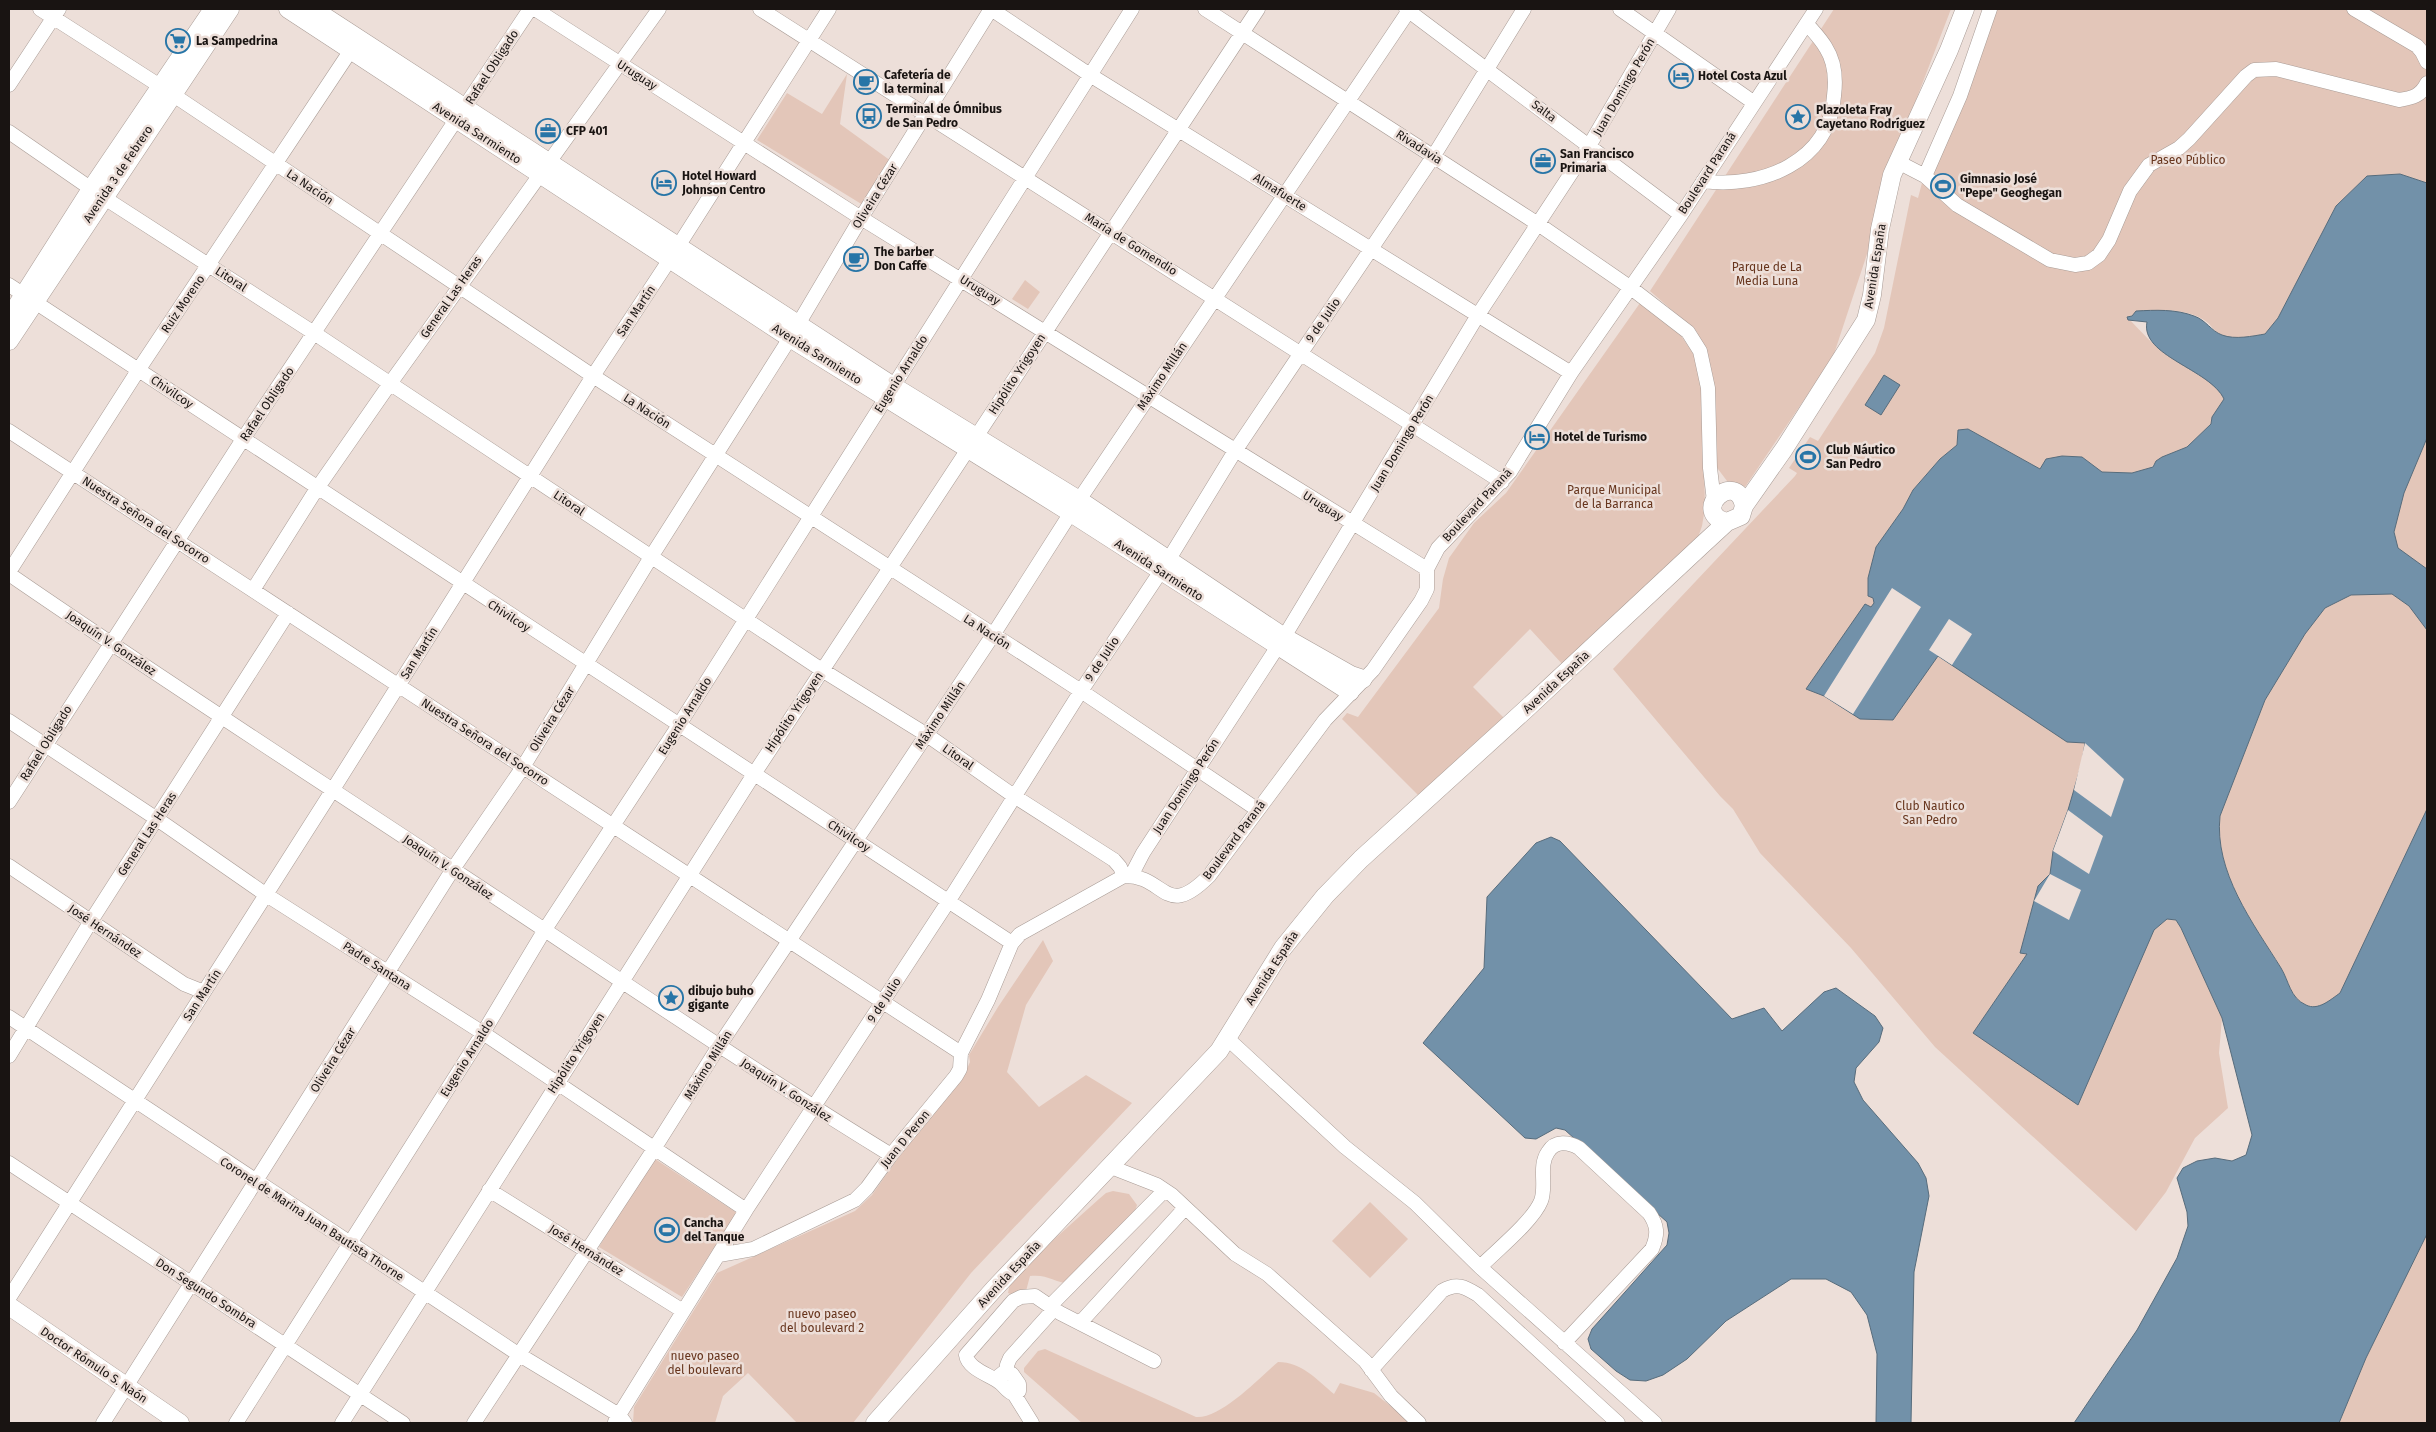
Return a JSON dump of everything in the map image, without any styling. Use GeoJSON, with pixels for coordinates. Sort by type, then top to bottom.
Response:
{"type":"FeatureCollection","features":[{"type":"Feature","properties":{"kind":"main road","name":"Avenida 3 de Febrero"},"geometry":{"type":"LineString","coordinates":[[9,341],[29,299],[166,90],[213,9]]}},
{"type":"Feature","properties":{"kind":"main road","name":"Avenida 3 de Febrero"},"geometry":{"type":"LineString","coordinates":[[166,90],[230,9]]}},
{"type":"Feature","properties":{"kind":"main road","name":"Avenida Sarmiento"},"geometry":{"type":"LineString","coordinates":[[288,9],[355,44],[889,392],[1075,506],[1281,642],[1350,692]]}},
{"type":"Feature","properties":{"kind":"main road","name":"Avenida Sarmiento"},"geometry":{"type":"LineString","coordinates":[[313,9],[355,44]]}},
{"type":"Feature","properties":{"kind":"main road","name":"Avenida España"},"geometry":{"type":"LineString","coordinates":[[876,1423],[994,1289],[1228,1039],[1283,948],[1325,896],[1361,859],[1702,545],[1732,503],[1784,449],[1866,320],[1872,295],[1885,202],[1898,162],[1949,50],[1965,9]]}},
{"type":"Feature","properties":{"kind":"main road","name":"Avenida 3 de Febrero"},"geometry":{"type":"LineString","coordinates":[[9,318],[29,299]]}},
{"type":"Feature","properties":{"kind":"main road","name":"Avenida Sarmiento"},"geometry":{"type":"LineString","coordinates":[[1281,642],[1350,675],[1363,679]]}},
{"type":"Feature","properties":{"kind":"main road","name":"Doctor Rómulo S. Naón"},"geometry":{"type":"LineString","coordinates":[[9,1306],[180,1423]]}},
{"type":"Feature","properties":{"kind":"street","name":"La Nación"},"geometry":{"type":"LineString","coordinates":[[40,9],[56,13],[276,165],[458,287],[593,376],[811,515],[993,636],[1081,691],[1258,810]]}},
{"type":"Feature","properties":{"kind":"street","name":"Rafael Obligado"},"geometry":{"type":"LineString","coordinates":[[9,802],[109,643],[178,541],[242,439],[530,9]]}},
{"type":"Feature","properties":{"kind":"street","name":"Uruguay"},"geometry":{"type":"LineString","coordinates":[[534,9],[861,218],[961,278],[1235,452],[1427,569]]}},
{"type":"Feature","properties":{"kind":"street","name":"General Las Heras"},"geometry":{"type":"LineString","coordinates":[[253,590],[316,490],[389,385],[618,63],[659,9]]}},
{"type":"Feature","properties":{"kind":"street","name":"María de Gomendio"},"geometry":{"type":"LineString","coordinates":[[760,9],[925,115],[1112,231],[1502,482]]}},
{"type":"Feature","properties":{"kind":"street","name":"San Martín"},"geometry":{"type":"LineString","coordinates":[[9,1298],[332,791],[529,476],[829,9]]}},
{"type":"Feature","properties":{"kind":"street","name":"Almafuerte"},"geometry":{"type":"LineString","coordinates":[[991,9],[1090,75],[1571,372]]}},
{"type":"Feature","properties":{"kind":"street","name":"Oliveira Cézar"},"geometry":{"type":"LineString","coordinates":[[104,1423],[191,1283],[257,1183],[453,869],[523,766],[651,557],[717,456],[861,218],[991,9]]}},
{"type":"Feature","properties":{"kind":"street","name":"Eugenio Arnaldo"},"geometry":{"type":"LineString","coordinates":[[236,1423],[483,1034],[544,931],[680,725],[1132,9]]}},
{"type":"Feature","properties":{"kind":"street","name":"Rivadavia"},"geometry":{"type":"LineString","coordinates":[[1205,9],[1538,224],[1631,288],[1680,325],[1694,339],[1700,351],[1708,388],[1710,468],[1732,503]]}},
{"type":"Feature","properties":{"kind":"street","name":"Hipólito Yrigoyen"},"geometry":{"type":"LineString","coordinates":[[342,1423],[425,1294],[556,1083],[622,983],[754,774],[1180,130],[1241,32],[1258,9]]}},
{"type":"Feature","properties":{"kind":"street","name":"Salta"},"geometry":{"type":"LineString","coordinates":[[1408,9],[1681,214]]}},
{"type":"Feature","properties":{"kind":"street","name":"Máximo Millán"},"geometry":{"type":"LineString","coordinates":[[474,1423],[654,1149],[719,1046],[993,636],[1075,506],[1214,297],[1348,102],[1408,9]]}},
{"type":"Feature","properties":{"kind":"street","name":"9 de Julio"},"geometry":{"type":"LineString","coordinates":[[619,1420],[683,1311],[746,1210],[948,902],[1081,691],[1165,565],[1300,352],[1372,249],[1433,156],[1524,9]]}},
{"type":"Feature","properties":{"kind":"street"},"geometry":{"type":"LineString","coordinates":[[1620,9],[1753,102]]}},
{"type":"Feature","properties":{"kind":"street","name":"Juan Domingo Perón"},"geometry":{"type":"LineString","coordinates":[[1127,876],[1281,642],[1414,425],[1478,315],[1589,146],[1669,9]]}},
{"type":"Feature","properties":{"kind":"street","name":"Boulevard Paraná"},"geometry":{"type":"LineString","coordinates":[[1127,876],[1174,896],[1182,897],[1191,893],[1209,876],[1325,720],[1373,670],[1421,602],[1427,589],[1427,569],[1431,558],[1446,538],[1502,482],[1571,372],[1681,214],[1816,9]]}},
{"type":"Feature","properties":{"kind":"street"},"geometry":{"type":"LineString","coordinates":[[1925,176],[1960,96],[1990,9]]}},
{"type":"Feature","properties":{"kind":"street"},"geometry":{"type":"LineString","coordinates":[[2354,9],[2416,46],[2422,52],[2427,62]]}},
{"type":"Feature","properties":{"kind":"street"},"geometry":{"type":"LineString","coordinates":[[9,85],[56,13]]}},
{"type":"Feature","properties":{"kind":"street"},"geometry":{"type":"LineString","coordinates":[[1703,181],[1740,182],[1769,175],[1795,164],[1809,153],[1822,137],[1834,105],[1835,84],[1833,64],[1826,48],[1807,24]]}},
{"type":"Feature","properties":{"kind":"street","name":"Ruiz Moreno"},"geometry":{"type":"LineString","coordinates":[[9,573],[139,369],[355,44]]}},
{"type":"Feature","properties":{"kind":"street"},"geometry":{"type":"LineString","coordinates":[[1898,162],[1925,176],[1957,205],[2050,260],[2074,265],[2088,263],[2099,255],[2109,240],[2130,191],[2149,165],[2179,148],[2189,139],[2246,76],[2254,70],[2276,70],[2399,100],[2413,98],[2419,94],[2427,83]]}},
{"type":"Feature","properties":{"kind":"street","name":"Litoral"},"geometry":{"type":"LineString","coordinates":[[9,132],[97,193],[314,333],[389,385],[822,670],[927,735],[1014,796],[1114,860],[1127,876]]}},
{"type":"Feature","properties":{"kind":"street","name":"Chivilcoy"},"geometry":{"type":"LineString","coordinates":[[9,285],[139,369],[316,490],[680,725],[1012,943]]}},
{"type":"Feature","properties":{"kind":"street","name":"Nuestra Señora del Socorro"},"geometry":{"type":"LineString","coordinates":[[9,431],[961,1053]]}},
{"type":"Feature","properties":{"kind":"street","name":"Joaquín V. González"},"geometry":{"type":"LineString","coordinates":[[9,573],[109,643],[453,869],[622,983],[813,1107],[891,1155]]}},
{"type":"Feature","properties":{"kind":"street","name":"General Las Heras"},"geometry":{"type":"LineString","coordinates":[[9,1056],[91,921],[288,613]]}},
{"type":"Feature","properties":{"kind":"street","name":"Padre Santana"},"geometry":{"type":"LineString","coordinates":[[9,721],[157,819],[265,894],[483,1034],[746,1210]]}},
{"type":"Feature","properties":{"kind":"street","name":"José Hernández"},"geometry":{"type":"LineString","coordinates":[[9,866],[184,984],[204,992]]}},
{"type":"Feature","properties":{"kind":"street"},"geometry":{"type":"LineString","coordinates":[[1012,943],[1027,930],[1127,876]]}},
{"type":"Feature","properties":{"kind":"street","name":"Juan D Peron"},"geometry":{"type":"LineString","coordinates":[[719,1255],[753,1249],[845,1206],[867,1188],[891,1155],[956,1076],[960,1069],[961,1053],[988,1000],[1012,943]]}},
{"type":"Feature","properties":{"kind":"street","name":"Coronel de Marina Juan Bautista Thorne"},"geometry":{"type":"LineString","coordinates":[[9,1017],[425,1294],[619,1420]]}},
{"type":"Feature","properties":{"kind":"street"},"geometry":{"type":"LineString","coordinates":[[1228,1039],[1345,1147],[1415,1203],[1480,1267],[1655,1423]]}},
{"type":"Feature","properties":{"kind":"street"},"geometry":{"type":"LineString","coordinates":[[1480,1267],[1535,1213],[1542,1200],[1543,1166],[1547,1152],[1557,1144],[1570,1143],[1578,1148],[1649,1213],[1656,1223],[1657,1232],[1652,1249],[1564,1343]]}},
{"type":"Feature","properties":{"kind":"street","name":"Don Segundo Sombra"},"geometry":{"type":"LineString","coordinates":[[9,1163],[403,1423]]}},
{"type":"Feature","properties":{"kind":"street"},"geometry":{"type":"LineString","coordinates":[[1111,1166],[1164,1190],[1235,1254],[1267,1274],[1365,1361],[1391,1396],[1419,1423]]}},
{"type":"Feature","properties":{"kind":"street","name":"José Hernández"},"geometry":{"type":"LineString","coordinates":[[489,1190],[683,1311]]}},
{"type":"Feature","properties":{"kind":"street"},"geometry":{"type":"LineString","coordinates":[[1032,1423],[1014,1394],[1011,1393],[1003,1376],[1010,1358],[1052,1308],[1164,1190]]}},
{"type":"Feature","properties":{"kind":"street"},"geometry":{"type":"LineString","coordinates":[[1080,1323],[1185,1208]]}},
{"type":"Feature","properties":{"kind":"street"},"geometry":{"type":"LineString","coordinates":[[1371,1370],[1442,1291],[1449,1287],[1462,1286],[1478,1295],[1618,1423]]}},
{"type":"Feature","properties":{"kind":"street"},"geometry":{"type":"LineString","coordinates":[[1003,1376],[989,1378],[969,1362],[966,1355],[1013,1302],[1021,1297],[1035,1296],[1052,1308],[1154,1361]]}},
{"type":"Feature","properties":{"kind":"green space","name":"Parque de La Media Luna"},"geometry":{"type":"Polygon","coordinates":[[[1834,9],[1951,9],[1889,170],[1869,248],[1833,357],[1745,487],[1727,481],[1715,465],[1713,376],[1697,332],[1650,291],[1834,9]]]}},
{"type":"Feature","properties":{"kind":"green space","name":"Club Nautico San Pedro"},"geometry":{"type":"Polygon","coordinates":[[[1992,9],[2427,9],[2427,183],[2400,174],[2367,176],[2336,206],[2278,318],[2265,334],[2244,337],[2222,335],[2204,320],[2176,311],[2156,311],[2127,317],[2163,352],[2197,372],[2219,391],[2224,399],[2212,417],[2211,424],[2187,447],[2162,457],[2150,468],[2132,473],[2102,472],[2082,457],[2062,456],[2040,469],[1968,429],[1958,430],[1957,445],[1940,459],[1913,490],[1903,509],[1876,547],[1873,562],[1892,588],[2102,730],[2027,954],[1973,1033],[2154,930],[2167,919],[2176,920],[2181,928],[2222,1018],[2219,1053],[2228,1108],[2195,1138],[2166,1192],[2136,1231],[1935,1047],[1851,948],[1760,853],[1733,809],[1613,669],[1795,476],[1797,473],[1789,468],[1810,437],[1818,441],[1875,353],[1884,328],[1911,195],[1918,198],[1926,168],[1992,9]]]}},
{"type":"Feature","properties":{"kind":"green space"},"geometry":{"type":"Polygon","coordinates":[[[847,74],[840,124],[891,161],[863,205],[757,140],[787,93],[822,114],[847,74]]]}},
{"type":"Feature","properties":{"kind":"green space"},"geometry":{"type":"Polygon","coordinates":[[[1025,280],[1040,292],[1028,309],[1012,299],[1025,280]]]}},
{"type":"Feature","properties":{"kind":"green space","name":"Parque Municipal de la Barranca"},"geometry":{"type":"Polygon","coordinates":[[[1640,303],[1675,327],[1695,356],[1702,386],[1705,508],[1702,526],[1696,543],[1564,666],[1530,629],[1473,687],[1505,719],[1421,798],[1342,719],[1347,713],[1358,717],[1439,608],[1443,579],[1449,558],[1474,523],[1506,493],[1640,303]]]}},
{"type":"Feature","properties":{"kind":"green space"},"geometry":{"type":"Polygon","coordinates":[[[2427,438],[2427,569],[2398,548],[2395,539],[2395,526],[2410,477],[2427,438]]]}},
{"type":"Feature","properties":{"kind":"green space"},"geometry":{"type":"Polygon","coordinates":[[[2392,594],[2409,606],[2427,630],[2427,809],[2340,994],[2315,1007],[2306,1005],[2293,994],[2281,968],[2238,896],[2229,877],[2223,857],[2220,837],[2220,816],[2265,700],[2305,634],[2325,608],[2351,595],[2392,594]]]}},
{"type":"Feature","properties":{"kind":"green space","name":"nuevo paseo del boulevard 2"},"geometry":{"type":"Polygon","coordinates":[[[1043,940],[1053,961],[1026,1005],[1007,1072],[1039,1107],[1086,1075],[1132,1103],[971,1273],[853,1423],[797,1423],[748,1373],[723,1396],[715,1423],[633,1423],[634,1407],[717,1273],[855,1211],[872,1195],[898,1158],[966,1071],[970,1062],[969,1055],[998,1007],[1043,940]]]}},
{"type":"Feature","properties":{"kind":"green space","name":"Cancha del Tanque"},"geometry":{"type":"Polygon","coordinates":[[[652,1157],[737,1213],[682,1297],[599,1247],[652,1157]]]}},
{"type":"Feature","properties":{"kind":"green space"},"geometry":{"type":"Polygon","coordinates":[[[1113,1191],[1129,1194],[1137,1205],[1135,1211],[1071,1284],[1041,1276],[1030,1276],[1026,1291],[1018,1297],[1008,1293],[1011,1278],[1106,1193],[1113,1191]]]}},
{"type":"Feature","properties":{"kind":"green space"},"geometry":{"type":"Polygon","coordinates":[[[1370,1202],[1408,1239],[1370,1278],[1332,1241],[1370,1202]]]}},
{"type":"Feature","properties":{"kind":"green space"},"geometry":{"type":"Polygon","coordinates":[[[2427,1234],[2427,1423],[2339,1423],[2366,1358],[2427,1234]]]}},
{"type":"Feature","properties":{"kind":"green space"},"geometry":{"type":"Polygon","coordinates":[[[1045,1349],[1196,1417],[1217,1412],[1228,1405],[1278,1362],[1302,1368],[1334,1394],[1340,1383],[1374,1393],[1412,1423],[1082,1423],[1024,1372],[1024,1368],[1038,1351],[1045,1349]]]}},
{"type":"Feature","properties":{"kind":"water"},"geometry":{"type":"Polygon","coordinates":[[[2400,174],[2427,183],[2427,438],[2404,493],[2394,532],[2398,548],[2427,569],[2427,630],[2409,606],[2392,594],[2351,595],[2325,608],[2305,634],[2265,700],[2220,816],[2220,837],[2229,877],[2248,915],[2281,968],[2293,994],[2306,1005],[2315,1007],[2324,1004],[2340,993],[2427,809],[2427,1234],[2366,1358],[2339,1423],[2074,1423],[2137,1330],[2177,1258],[2188,1226],[2187,1212],[2177,1178],[2183,1168],[2197,1161],[2215,1158],[2232,1161],[2246,1155],[2252,1135],[2222,1018],[2181,928],[2176,920],[2167,919],[2154,930],[2078,1105],[1973,1033],[2027,954],[2020,953],[2038,886],[2050,874],[2053,851],[2068,810],[2082,762],[2085,743],[2067,742],[1938,656],[1893,720],[1860,719],[1824,696],[1806,689],[1865,604],[1871,607],[1874,603],[1873,598],[1868,596],[1868,578],[1876,547],[1903,509],[1913,490],[1940,459],[1957,445],[1958,430],[1968,429],[2040,469],[2046,459],[2062,456],[2082,457],[2102,472],[2132,473],[2153,467],[2156,461],[2162,457],[2187,447],[2211,424],[2212,417],[2224,399],[2216,388],[2205,379],[2154,344],[2148,334],[2147,322],[2128,320],[2127,317],[2132,316],[2136,311],[2173,311],[2198,318],[2218,333],[2227,336],[2244,337],[2265,334],[2278,318],[2336,206],[2367,176],[2400,174]]]}},
{"type":"Feature","properties":{"kind":"water"},"geometry":{"type":"Polygon","coordinates":[[[1884,375],[1900,385],[1881,415],[1865,405],[1884,375]]]}},
{"type":"Feature","properties":{"kind":"water"},"geometry":{"type":"Polygon","coordinates":[[[1551,837],[1560,841],[1732,1019],[1764,1008],[1782,1031],[1824,992],[1836,988],[1875,1016],[1883,1028],[1879,1042],[1856,1068],[1854,1082],[1863,1100],[1918,1163],[1926,1178],[1929,1196],[1914,1272],[1911,1423],[1876,1423],[1877,1354],[1867,1315],[1851,1292],[1826,1279],[1791,1279],[1726,1321],[1687,1359],[1663,1375],[1646,1381],[1630,1380],[1616,1371],[1591,1349],[1588,1339],[1592,1329],[1667,1245],[1669,1233],[1667,1222],[1565,1130],[1556,1128],[1536,1139],[1525,1138],[1423,1043],[1484,968],[1487,897],[1536,843],[1551,837]]]}},
{"type":"Feature","properties":{"kind":"pier"},"geometry":{"type":"Polygon","coordinates":[[[1892,588],[1921,607],[1853,714],[1824,696],[1892,588]]]}},
{"type":"Feature","properties":{"kind":"pier"},"geometry":{"type":"Polygon","coordinates":[[[1949,619],[1972,634],[1952,665],[1929,650],[1949,619]]]}},
{"type":"Feature","properties":{"kind":"pier"},"geometry":{"type":"Polygon","coordinates":[[[2085,743],[2124,779],[2111,817],[2074,790],[2085,743]]]}},
{"type":"Feature","properties":{"kind":"pier"},"geometry":{"type":"Polygon","coordinates":[[[2068,810],[2103,836],[2089,874],[2053,851],[2068,810]]]}},
{"type":"Feature","properties":{"kind":"pier"},"geometry":{"type":"Polygon","coordinates":[[[2050,874],[2081,890],[2069,920],[2034,901],[2050,874]]]}},
{"type":"Feature","properties":{"kind":"place","name":"La Sampedrina"},"geometry":{"type":"Point","coordinates":[178,41]}},
{"type":"Feature","properties":{"kind":"place","name":"Hotel Costa Azul"},"geometry":{"type":"Point","coordinates":[1681,76]}},
{"type":"Feature","properties":{"kind":"place","name":"Cafetería de la terminal"},"geometry":{"type":"Point","coordinates":[866,82]}},
{"type":"Feature","properties":{"kind":"place","name":"Terminal de Ómnibus de San Pedro"},"geometry":{"type":"Point","coordinates":[869,116]}},
{"type":"Feature","properties":{"kind":"place","name":"Plazoleta Fray Cayetano Rodríguez"},"geometry":{"type":"Point","coordinates":[1798,117]}},
{"type":"Feature","properties":{"kind":"place","name":"CFP 401"},"geometry":{"type":"Point","coordinates":[548,131]}},
{"type":"Feature","properties":{"kind":"place","name":"San Francisco Primaria"},"geometry":{"type":"Point","coordinates":[1543,161]}},
{"type":"Feature","properties":{"kind":"place","name":"Hotel Howard Johnson Centro"},"geometry":{"type":"Point","coordinates":[664,183]}},
{"type":"Feature","properties":{"kind":"place","name":"Gimnasio José \"Pepe\" Geoghegan"},"geometry":{"type":"Point","coordinates":[1943,186]}},
{"type":"Feature","properties":{"kind":"place","name":"The barber Don Caffe"},"geometry":{"type":"Point","coordinates":[856,259]}},
{"type":"Feature","properties":{"kind":"place","name":"Hotel de Turismo"},"geometry":{"type":"Point","coordinates":[1537,437]}},
{"type":"Feature","properties":{"kind":"place","name":"Club Náutico San Pedro"},"geometry":{"type":"Point","coordinates":[1808,457]}},
{"type":"Feature","properties":{"kind":"place","name":"dibujo buho gigante"},"geometry":{"type":"Point","coordinates":[671,998]}},
{"type":"Feature","properties":{"kind":"place","name":"Cancha del Tanque"},"geometry":{"type":"Point","coordinates":[667,1230]}},
{"type":"Feature","properties":{"kind":"park label","name":"Paseo Público"},"geometry":{"type":"Point","coordinates":[2188,160]}},
{"type":"Feature","properties":{"kind":"park label","name":"nuevo paseo del boulevard"},"geometry":{"type":"Point","coordinates":[705,1363]}}]}
